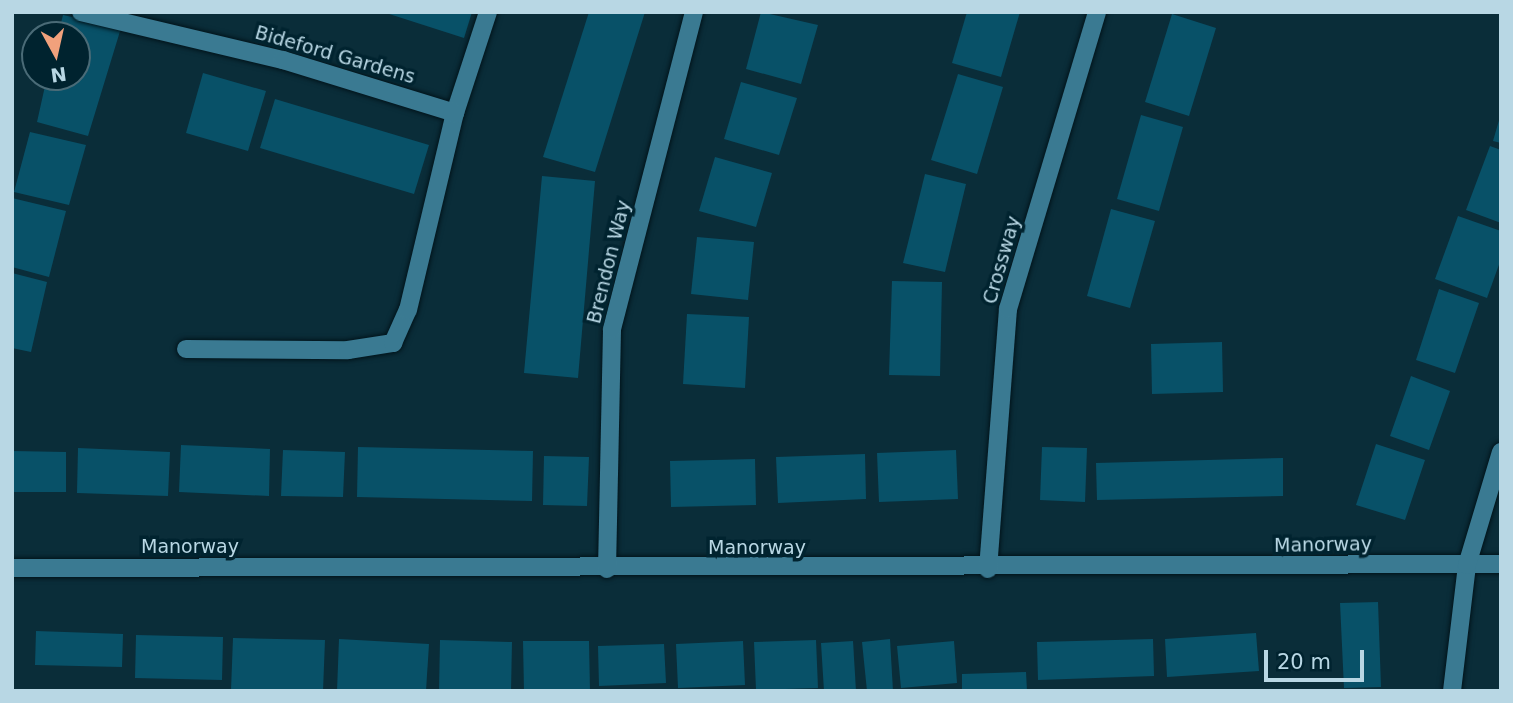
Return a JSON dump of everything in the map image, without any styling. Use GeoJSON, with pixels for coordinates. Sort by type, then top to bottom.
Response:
{"type":"FeatureCollection","features":[{"type":"Feature","properties":{"kind":"street","name":"Bideford Gardens"},"geometry":{"type":"LineString","coordinates":[[80,12],[283,60],[454,113]]}},
{"type":"Feature","properties":{"kind":"street"},"geometry":{"type":"LineString","coordinates":[[186,349],[348,350],[393,343],[408,310],[454,113],[488,12]]}},
{"type":"Feature","properties":{"kind":"street","name":"Brendon Way"},"geometry":{"type":"LineString","coordinates":[[607,569],[612,329],[694,12]]}},
{"type":"Feature","properties":{"kind":"street","name":"Crossway"},"geometry":{"type":"LineString","coordinates":[[988,569],[1008,309],[1097,12]]}},
{"type":"Feature","properties":{"kind":"street"},"geometry":{"type":"LineString","coordinates":[[1452,691],[1467,565],[1501,452]]}},
{"type":"Feature","properties":{"kind":"street","name":"Manorway"},"geometry":{"type":"LineString","coordinates":[[12,568],[988,569],[1501,565]]}},
{"type":"Feature","properties":{"kind":"building"},"geometry":{"type":"Polygon","coordinates":[[[383,12],[472,12],[464,38],[383,12]]]}},
{"type":"Feature","properties":{"kind":"building"},"geometry":{"type":"Polygon","coordinates":[[[589,12],[645,12],[595,172],[543,157],[589,12]]]}},
{"type":"Feature","properties":{"kind":"building"},"geometry":{"type":"Polygon","coordinates":[[[761,12],[818,25],[801,84],[746,69],[761,12]]]}},
{"type":"Feature","properties":{"kind":"building"},"geometry":{"type":"Polygon","coordinates":[[[967,12],[1020,12],[1001,77],[952,63],[967,12]]]}},
{"type":"Feature","properties":{"kind":"building"},"geometry":{"type":"Polygon","coordinates":[[[1172,14],[1216,28],[1189,116],[1145,102],[1172,14]]]}},
{"type":"Feature","properties":{"kind":"building"},"geometry":{"type":"Polygon","coordinates":[[[63,15],[90,21],[62,21],[63,15]]]}},
{"type":"Feature","properties":{"kind":"building"},"geometry":{"type":"Polygon","coordinates":[[[91,21],[121,28],[88,136],[37,122],[44,91],[91,91],[91,21]]]}},
{"type":"Feature","properties":{"kind":"building"},"geometry":{"type":"Polygon","coordinates":[[[203,73],[266,91],[248,151],[186,133],[203,73]]]}},
{"type":"Feature","properties":{"kind":"building"},"geometry":{"type":"Polygon","coordinates":[[[958,74],[1003,87],[977,174],[931,160],[958,74]]]}},
{"type":"Feature","properties":{"kind":"building"},"geometry":{"type":"Polygon","coordinates":[[[741,82],[797,98],[779,155],[724,139],[741,82]]]}},
{"type":"Feature","properties":{"kind":"building"},"geometry":{"type":"Polygon","coordinates":[[[275,99],[429,145],[414,194],[260,148],[275,99]]]}},
{"type":"Feature","properties":{"kind":"building"},"geometry":{"type":"Polygon","coordinates":[[[1141,115],[1183,127],[1159,211],[1117,199],[1141,115]]]}},
{"type":"Feature","properties":{"kind":"building"},"geometry":{"type":"Polygon","coordinates":[[[1501,117],[1501,143],[1493,141],[1501,117]]]}},
{"type":"Feature","properties":{"kind":"building"},"geometry":{"type":"Polygon","coordinates":[[[30,132],[86,145],[69,205],[14,192],[30,132]]]}},
{"type":"Feature","properties":{"kind":"building"},"geometry":{"type":"Polygon","coordinates":[[[1490,146],[1501,150],[1501,223],[1466,210],[1490,146]]]}},
{"type":"Feature","properties":{"kind":"building"},"geometry":{"type":"Polygon","coordinates":[[[715,157],[772,173],[756,227],[699,211],[715,157]]]}},
{"type":"Feature","properties":{"kind":"building"},"geometry":{"type":"Polygon","coordinates":[[[925,174],[966,184],[945,272],[903,263],[925,174]]]}},
{"type":"Feature","properties":{"kind":"building"},"geometry":{"type":"Polygon","coordinates":[[[542,176],[595,181],[578,378],[524,373],[542,176]]]}},
{"type":"Feature","properties":{"kind":"building"},"geometry":{"type":"Polygon","coordinates":[[[12,198],[66,211],[49,277],[12,267],[12,198]]]}},
{"type":"Feature","properties":{"kind":"building"},"geometry":{"type":"Polygon","coordinates":[[[1111,209],[1155,221],[1130,308],[1087,296],[1111,209]]]}},
{"type":"Feature","properties":{"kind":"building"},"geometry":{"type":"Polygon","coordinates":[[[1458,216],[1501,231],[1501,259],[1487,298],[1435,279],[1458,216]]]}},
{"type":"Feature","properties":{"kind":"building"},"geometry":{"type":"Polygon","coordinates":[[[697,237],[754,242],[748,300],[691,294],[697,237]]]}},
{"type":"Feature","properties":{"kind":"building"},"geometry":{"type":"Polygon","coordinates":[[[12,273],[47,282],[31,352],[12,348],[12,273]]]}},
{"type":"Feature","properties":{"kind":"building"},"geometry":{"type":"Polygon","coordinates":[[[892,281],[942,282],[940,376],[889,375],[892,281]]]}},
{"type":"Feature","properties":{"kind":"building"},"geometry":{"type":"Polygon","coordinates":[[[1439,289],[1479,303],[1455,373],[1416,360],[1439,289]]]}},
{"type":"Feature","properties":{"kind":"building"},"geometry":{"type":"Polygon","coordinates":[[[687,314],[749,317],[745,388],[683,384],[687,314]]]}},
{"type":"Feature","properties":{"kind":"building"},"geometry":{"type":"Polygon","coordinates":[[[1222,342],[1223,392],[1152,394],[1151,344],[1222,342]]]}},
{"type":"Feature","properties":{"kind":"building"},"geometry":{"type":"Polygon","coordinates":[[[1411,376],[1450,391],[1429,450],[1390,436],[1411,376]]]}},
{"type":"Feature","properties":{"kind":"building"},"geometry":{"type":"Polygon","coordinates":[[[1376,444],[1425,460],[1405,520],[1356,505],[1376,444]]]}},
{"type":"Feature","properties":{"kind":"building"},"geometry":{"type":"Polygon","coordinates":[[[181,445],[270,449],[269,496],[179,492],[181,445]]]}},
{"type":"Feature","properties":{"kind":"building"},"geometry":{"type":"Polygon","coordinates":[[[358,447],[533,451],[532,501],[357,497],[358,447]]]}},
{"type":"Feature","properties":{"kind":"building"},"geometry":{"type":"Polygon","coordinates":[[[1042,447],[1087,448],[1085,502],[1040,500],[1042,447]]]}},
{"type":"Feature","properties":{"kind":"building"},"geometry":{"type":"Polygon","coordinates":[[[78,448],[170,452],[168,496],[77,493],[78,448]]]}},
{"type":"Feature","properties":{"kind":"building"},"geometry":{"type":"Polygon","coordinates":[[[283,450],[345,452],[343,497],[281,496],[283,450]]]}},
{"type":"Feature","properties":{"kind":"building"},"geometry":{"type":"Polygon","coordinates":[[[956,450],[958,499],[879,502],[877,453],[956,450]]]}},
{"type":"Feature","properties":{"kind":"building"},"geometry":{"type":"Polygon","coordinates":[[[12,451],[66,452],[66,492],[12,492],[12,451]]]}},
{"type":"Feature","properties":{"kind":"building"},"geometry":{"type":"Polygon","coordinates":[[[865,454],[866,499],[778,503],[776,457],[865,454]]]}},
{"type":"Feature","properties":{"kind":"building"},"geometry":{"type":"Polygon","coordinates":[[[544,456],[589,457],[587,506],[543,505],[544,456]]]}},
{"type":"Feature","properties":{"kind":"building"},"geometry":{"type":"Polygon","coordinates":[[[1283,458],[1283,496],[1097,500],[1096,463],[1283,458]]]}},
{"type":"Feature","properties":{"kind":"building"},"geometry":{"type":"Polygon","coordinates":[[[755,459],[756,505],[671,507],[670,461],[755,459]]]}},
{"type":"Feature","properties":{"kind":"building"},"geometry":{"type":"Polygon","coordinates":[[[1378,602],[1381,687],[1344,688],[1340,603],[1378,602]]]}},
{"type":"Feature","properties":{"kind":"building"},"geometry":{"type":"Polygon","coordinates":[[[36,631],[123,634],[122,667],[35,665],[36,631]]]}},
{"type":"Feature","properties":{"kind":"building"},"geometry":{"type":"Polygon","coordinates":[[[1256,633],[1259,671],[1167,677],[1165,639],[1256,633]]]}},
{"type":"Feature","properties":{"kind":"building"},"geometry":{"type":"Polygon","coordinates":[[[136,635],[223,637],[222,680],[135,678],[136,635]]]}},
{"type":"Feature","properties":{"kind":"building"},"geometry":{"type":"Polygon","coordinates":[[[233,638],[325,640],[323,691],[231,690],[233,638]]]}},
{"type":"Feature","properties":{"kind":"building"},"geometry":{"type":"Polygon","coordinates":[[[339,639],[429,644],[426,691],[337,691],[339,639]]]}},
{"type":"Feature","properties":{"kind":"building"},"geometry":{"type":"Polygon","coordinates":[[[890,639],[893,691],[867,691],[862,642],[890,639]]]}},
{"type":"Feature","properties":{"kind":"building"},"geometry":{"type":"Polygon","coordinates":[[[1153,639],[1154,676],[1038,680],[1037,642],[1153,639]]]}},
{"type":"Feature","properties":{"kind":"building"},"geometry":{"type":"Polygon","coordinates":[[[440,640],[512,642],[511,691],[439,691],[440,640]]]}},
{"type":"Feature","properties":{"kind":"building"},"geometry":{"type":"Polygon","coordinates":[[[816,640],[818,688],[756,690],[754,642],[816,640]]]}},
{"type":"Feature","properties":{"kind":"building"},"geometry":{"type":"Polygon","coordinates":[[[523,641],[589,641],[590,691],[524,691],[523,641]]]}},
{"type":"Feature","properties":{"kind":"building"},"geometry":{"type":"Polygon","coordinates":[[[743,641],[745,685],[678,688],[676,644],[743,641]]]}},
{"type":"Feature","properties":{"kind":"building"},"geometry":{"type":"Polygon","coordinates":[[[853,641],[856,691],[824,691],[821,643],[853,641]]]}},
{"type":"Feature","properties":{"kind":"building"},"geometry":{"type":"Polygon","coordinates":[[[954,641],[957,683],[901,688],[897,646],[954,641]]]}},
{"type":"Feature","properties":{"kind":"building"},"geometry":{"type":"Polygon","coordinates":[[[664,644],[666,683],[599,686],[598,646],[664,644]]]}},
{"type":"Feature","properties":{"kind":"building"},"geometry":{"type":"Polygon","coordinates":[[[1026,672],[1027,691],[962,691],[962,674],[1026,672]]]}}]}
